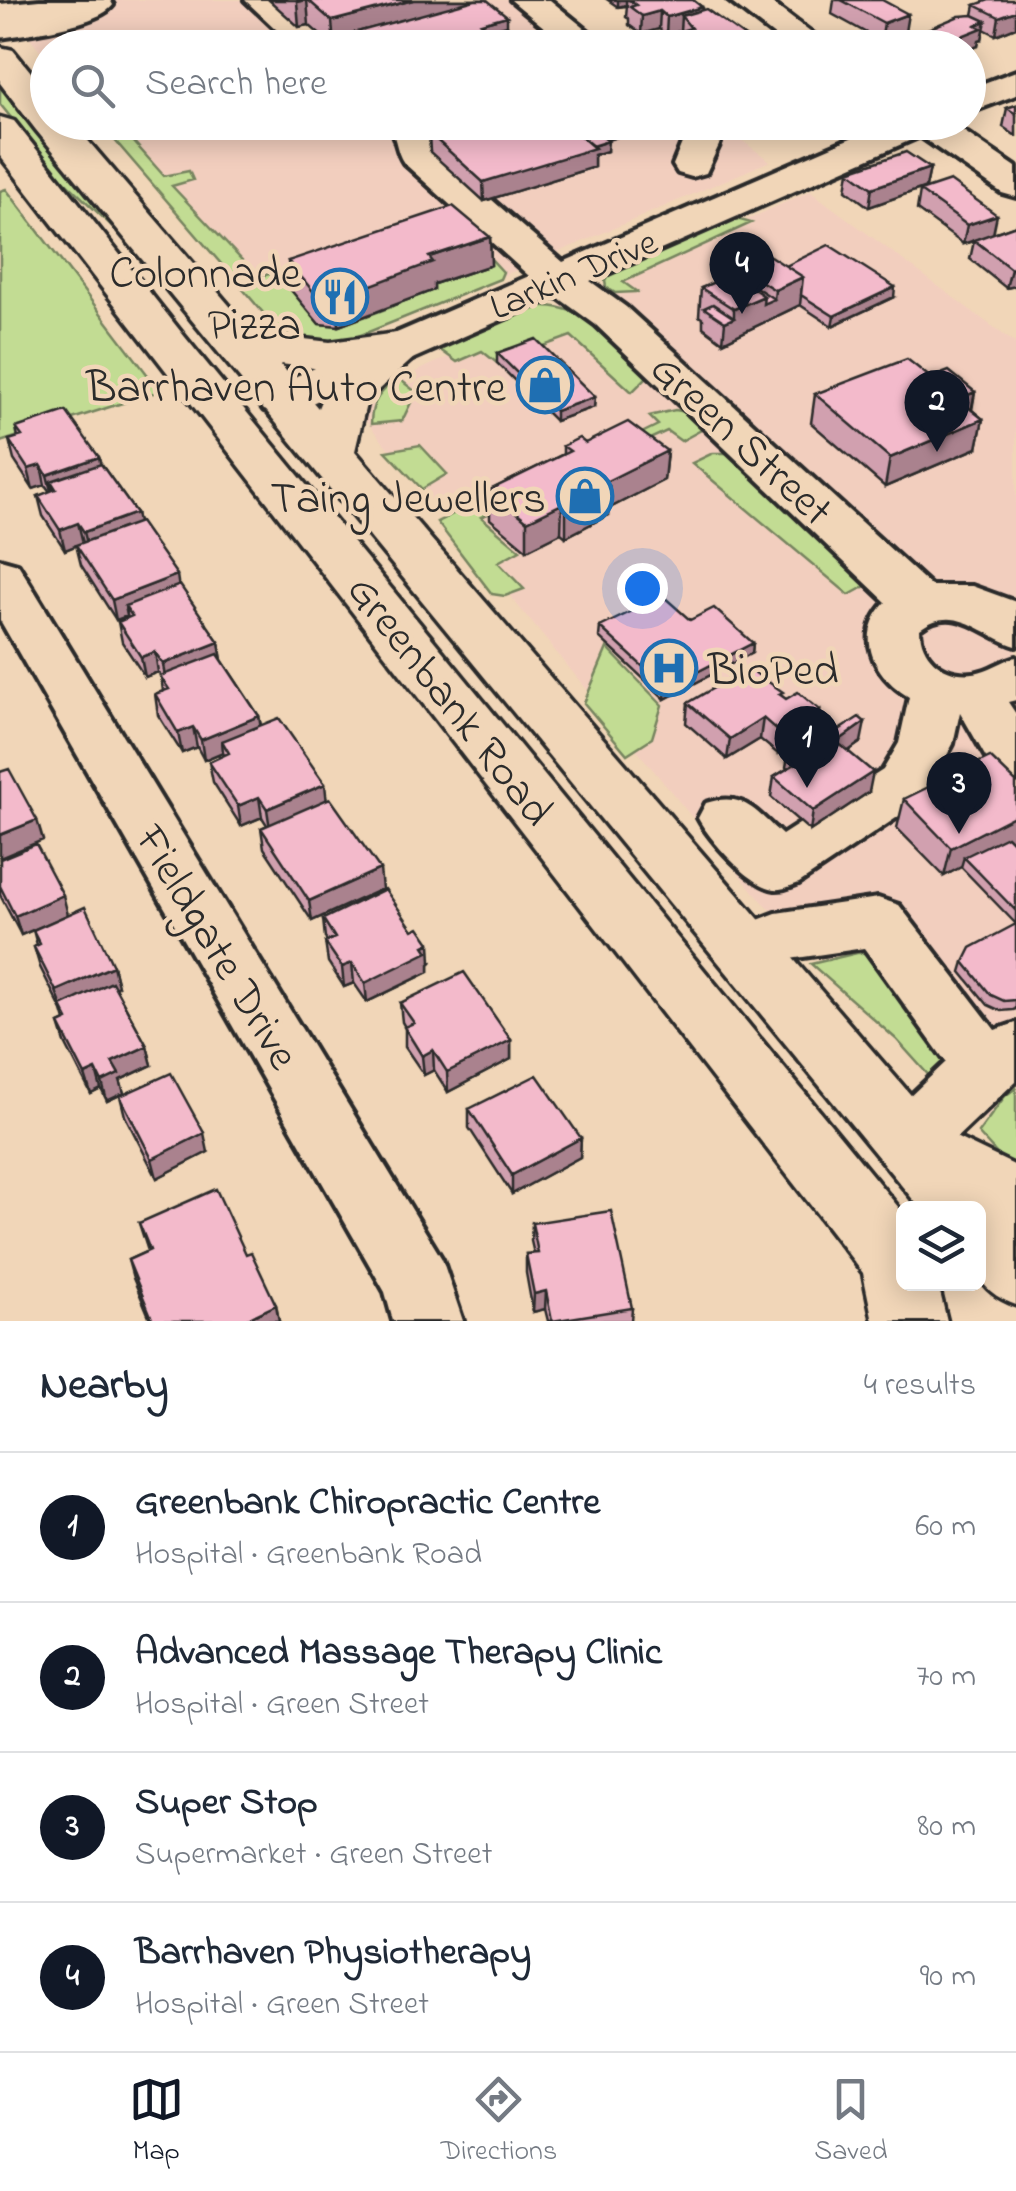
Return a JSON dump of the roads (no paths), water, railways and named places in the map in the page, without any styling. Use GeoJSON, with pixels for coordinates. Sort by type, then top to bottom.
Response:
{"type":"FeatureCollection","features":[{"type":"Feature","properties":{"kind":"main road","name":"Greenbank Road"},"geometry":{"type":"LineString","coordinates":[[0,58],[30,97]]}},
{"type":"Feature","properties":{"kind":"main road","name":"Greenbank Road"},"geometry":{"type":"LineString","coordinates":[[0,129],[896,1271]]}},
{"type":"Feature","properties":{"kind":"main road","name":"Greenbank Road"},"geometry":{"type":"LineString","coordinates":[[65,140],[957,1201]]}},
{"type":"Feature","properties":{"kind":"main road"},"geometry":{"type":"LineString","coordinates":[[235,346],[330,356],[404,346]]}},
{"type":"Feature","properties":{"kind":"main road"},"geometry":{"type":"LineString","coordinates":[[329,456],[345,394],[404,346]]}},
{"type":"Feature","properties":{"kind":"main road"},"geometry":{"type":"LineString","coordinates":[[232,421],[280,400]]}},
{"type":"Feature","properties":{"kind":"main road"},"geometry":{"type":"LineString","coordinates":[[907,1142],[1016,1202]]}},
{"type":"Feature","properties":{"kind":"main road"},"geometry":{"type":"LineString","coordinates":[[986,1235],[1016,1271]]}},
{"type":"Feature","properties":{"kind":"main road","name":"Greenbank Road"},"geometry":{"type":"LineString","coordinates":[[913,1291],[945,1321]]}},
{"type":"Feature","properties":{"kind":"street"},"geometry":{"type":"LineString","coordinates":[[262,0],[297,30]]}},
{"type":"Feature","properties":{"kind":"street"},"geometry":{"type":"LineString","coordinates":[[528,0],[568,30]]}},
{"type":"Feature","properties":{"kind":"street"},"geometry":{"type":"LineString","coordinates":[[745,0],[788,30]]}},
{"type":"Feature","properties":{"kind":"street"},"geometry":{"type":"LineString","coordinates":[[0,14],[104,2]]}},
{"type":"Feature","properties":{"kind":"street"},"geometry":{"type":"LineString","coordinates":[[0,28],[104,2]]}},
{"type":"Feature","properties":{"kind":"street"},"geometry":{"type":"LineString","coordinates":[[986,94],[1016,82]]}},
{"type":"Feature","properties":{"kind":"street","name":"Green Street"},"geometry":{"type":"LineString","coordinates":[[417,140],[418,155],[531,258],[611,316],[845,531],[920,606]]}},
{"type":"Feature","properties":{"kind":"street"},"geometry":{"type":"LineString","coordinates":[[692,165],[699,140]]}},
{"type":"Feature","properties":{"kind":"street","name":"Larkin Drive"},"geometry":{"type":"LineString","coordinates":[[280,400],[880,140]]}},
{"type":"Feature","properties":{"kind":"street"},"geometry":{"type":"LineString","coordinates":[[949,140],[1016,185]]}},
{"type":"Feature","properties":{"kind":"street","name":"Fieldgate Drive"},"geometry":{"type":"LineString","coordinates":[[0,576],[417,1282],[428,1321]]}},
{"type":"Feature","properties":{"kind":"street"},"geometry":{"type":"LineString","coordinates":[[1016,628],[982,606],[939,601],[903,616],[894,644],[908,668],[976,685],[1016,760]]}},
{"type":"Feature","properties":{"kind":"street"},"geometry":{"type":"LineString","coordinates":[[688,883],[739,831],[778,867],[904,784],[926,744],[976,685]]}},
{"type":"Feature","properties":{"kind":"street"},"geometry":{"type":"LineString","coordinates":[[745,950],[776,937],[878,922],[1000,1058],[907,1142]]}},
{"type":"Feature","properties":{"kind":"place","name":"Colonnade Pizza"},"geometry":{"type":"Point","coordinates":[340,297]}},
{"type":"Feature","properties":{"kind":"place","name":"Barrhaven Physiotherapy"},"geometry":{"type":"Point","coordinates":[742,314]}},
{"type":"Feature","properties":{"kind":"place","name":"Barrhaven Auto Centre"},"geometry":{"type":"Point","coordinates":[545,385]}},
{"type":"Feature","properties":{"kind":"place","name":"Advanced Massage Therapy Clinic"},"geometry":{"type":"Point","coordinates":[937,452]}},
{"type":"Feature","properties":{"kind":"place","name":"Taing Jewellers"},"geometry":{"type":"Point","coordinates":[585,496]}},
{"type":"Feature","properties":{"kind":"place","name":"BioPed"},"geometry":{"type":"Point","coordinates":[669,668]}},
{"type":"Feature","properties":{"kind":"place","name":"Greenbank Chiropractic Centre"},"geometry":{"type":"Point","coordinates":[807,788]}},
{"type":"Feature","properties":{"kind":"place","name":"Super Stop"},"geometry":{"type":"Point","coordinates":[959,834]}}]}
